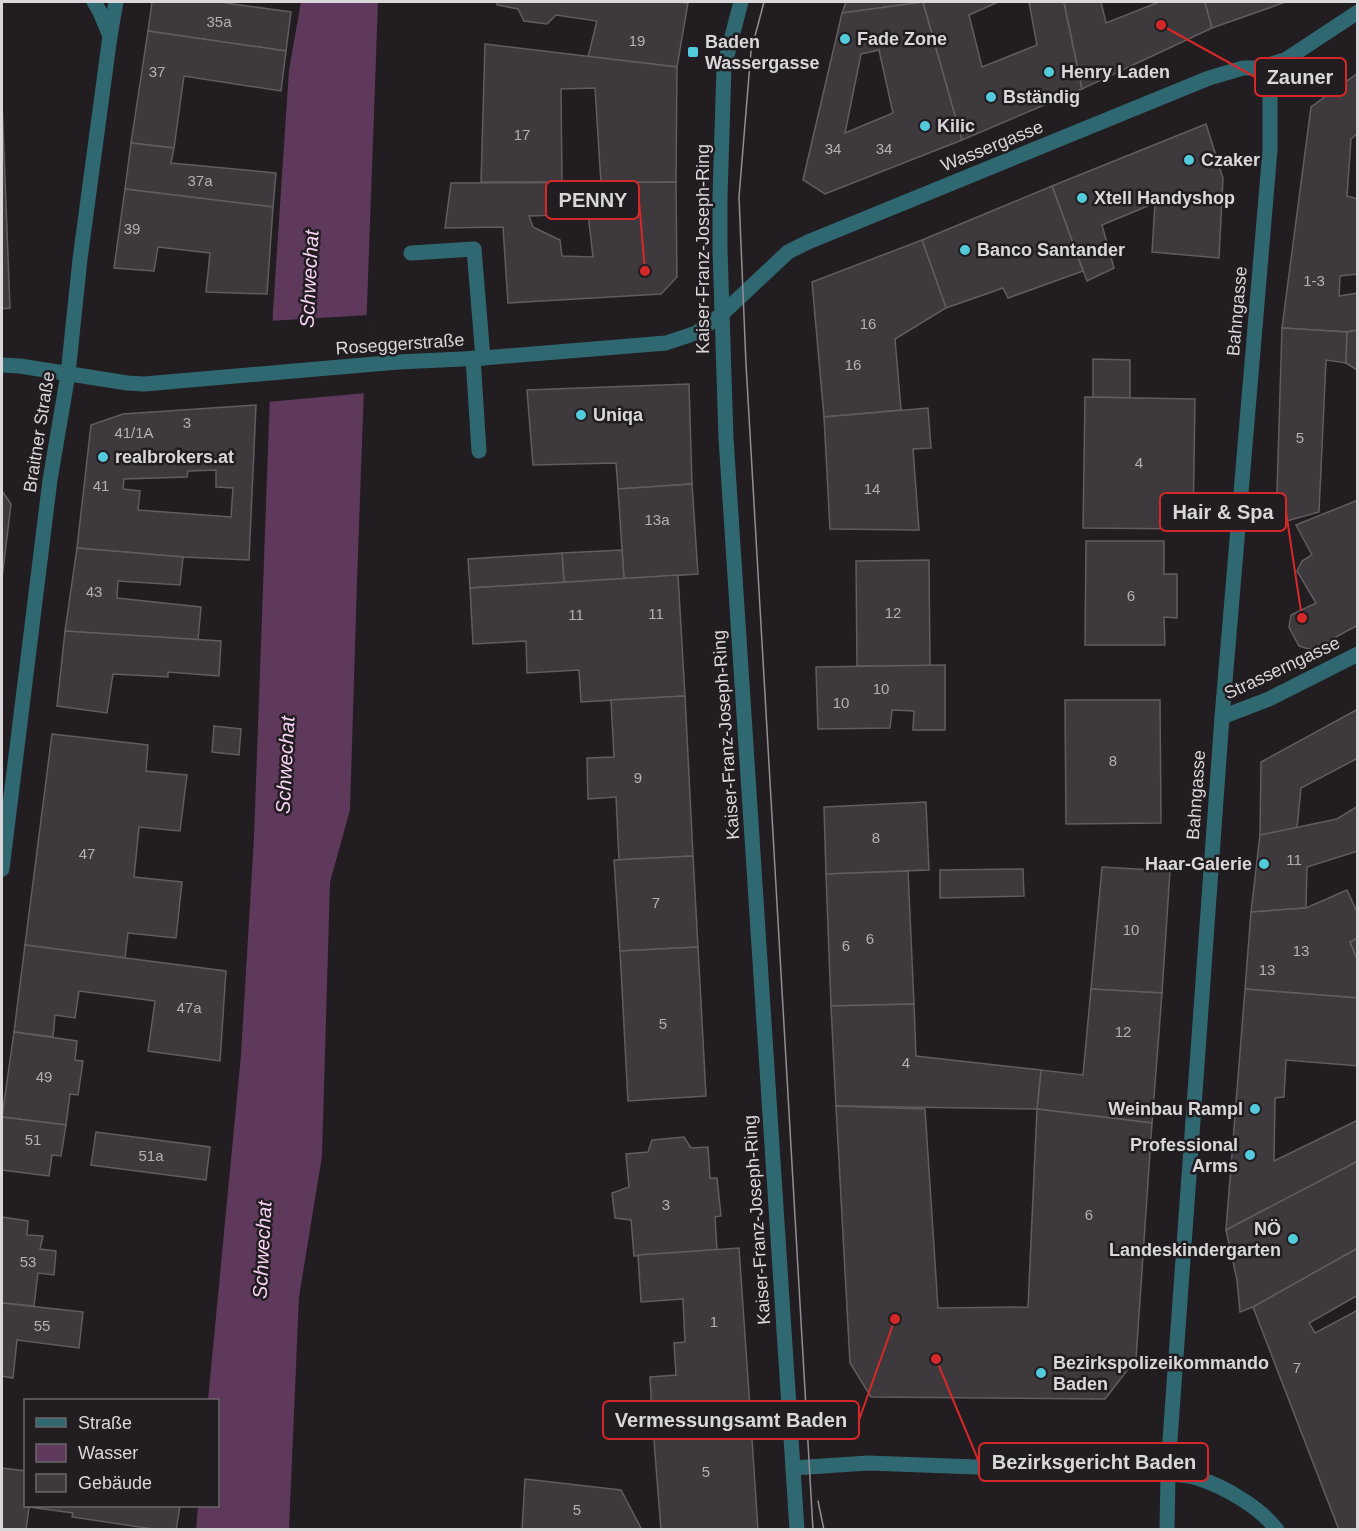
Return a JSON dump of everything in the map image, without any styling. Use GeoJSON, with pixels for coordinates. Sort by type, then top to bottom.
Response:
{"type":"FeatureCollection","features":[{"type":"Feature","properties":{"kind":"street"},"geometry":{"type":"LineString","coordinates":[[93,2],[110,36]]}},
{"type":"Feature","properties":{"kind":"street","name":"Braitner Straße"},"geometry":{"type":"LineString","coordinates":[[2,868],[50,480],[68,374],[80,259],[116,2]]}},
{"type":"Feature","properties":{"kind":"street","name":"Kaiser-Franz-Joseph-Ring"},"geometry":{"type":"LineString","coordinates":[[741,2],[724,67],[720,249],[726,438],[797,1530]]}},
{"type":"Feature","properties":{"kind":"street","name":"Wassergasse"},"geometry":{"type":"LineString","coordinates":[[722,314],[788,252],[808,242],[1209,78],[1243,68],[1257,68],[1285,60],[1358,12]]}},
{"type":"Feature","properties":{"kind":"street","name":"Bahngasse"},"geometry":{"type":"LineString","coordinates":[[1167,1530],[1168,1474],[1222,717],[1270,150],[1270,97],[1264,75],[1257,68]]}},
{"type":"Feature","properties":{"kind":"street"},"geometry":{"type":"LineString","coordinates":[[411,254],[474,249],[479,451]]}},
{"type":"Feature","properties":{"kind":"street","name":"Roseggerstraße"},"geometry":{"type":"LineString","coordinates":[[2,365],[144,384],[398,362],[666,343],[696,333],[722,314]]}},
{"type":"Feature","properties":{"kind":"street","name":"Strasserngasse"},"geometry":{"type":"LineString","coordinates":[[1222,717],[1269,699],[1358,654]]}},
{"type":"Feature","properties":{"kind":"street"},"geometry":{"type":"LineString","coordinates":[[793,1468],[868,1463],[1168,1474],[1199,1478],[1237,1496],[1270,1520],[1277,1530]]}},
{"type":"Feature","properties":{"kind":"water","name":"Schwechat"},"geometry":{"type":"Polygon","coordinates":[[[301,2],[378,2],[350,810],[330,882],[322,1156],[299,1297],[289,1529],[196,1530],[198,1507],[219,1507],[219,1399],[208,1399],[241,1055],[254,837],[273,311],[289,70],[301,2]]]}},
{"type":"Feature","properties":{"kind":"pier"},"geometry":{"type":"Polygon","coordinates":[[[369,315],[366,393],[267,402],[269,321],[369,315]]]}},
{"type":"Feature","properties":{"kind":"building"},"geometry":{"type":"Polygon","coordinates":[[[152,2],[226,2],[291,12],[286,51],[148,31],[152,2]]]}},
{"type":"Feature","properties":{"kind":"building"},"geometry":{"type":"Polygon","coordinates":[[[497,2],[688,3],[677,67],[588,57],[597,21],[556,15],[547,24],[524,21],[518,9],[497,5],[497,2]]]}},
{"type":"Feature","properties":{"kind":"building"},"geometry":{"type":"Polygon","coordinates":[[[846,2],[923,2],[842,13],[846,2]]]}},
{"type":"Feature","properties":{"kind":"building"},"geometry":{"type":"Polygon","coordinates":[[[923,2],[962,140],[825,194],[803,180],[842,13],[923,2]],[[879,50],[861,54],[845,133],[893,113],[879,50]]]}},
{"type":"Feature","properties":{"kind":"building"},"geometry":{"type":"Polygon","coordinates":[[[923,2],[998,2],[969,15],[982,67],[1037,45],[1029,2],[1064,2],[1082,89],[962,140],[923,2]]]}},
{"type":"Feature","properties":{"kind":"building"},"geometry":{"type":"Polygon","coordinates":[[[1064,2],[1101,2],[1106,23],[1159,2],[1205,2],[1212,28],[1082,89],[1064,2]]]}},
{"type":"Feature","properties":{"kind":"building"},"geometry":{"type":"Polygon","coordinates":[[[1205,2],[1282,2],[1283,3],[1212,28],[1205,2]]]}},
{"type":"Feature","properties":{"kind":"building"},"geometry":{"type":"Polygon","coordinates":[[[148,31],[286,51],[281,91],[184,76],[174,148],[131,143],[148,31]]]}},
{"type":"Feature","properties":{"kind":"building"},"geometry":{"type":"Polygon","coordinates":[[[485,44],[677,67],[676,182],[601,183],[595,88],[561,89],[562,182],[481,182],[485,44]]]}},
{"type":"Feature","properties":{"kind":"building"},"geometry":{"type":"Polygon","coordinates":[[[1358,73],[1358,133],[1351,139],[1347,196],[1358,199],[1358,274],[1340,276],[1339,296],[1358,293],[1358,330],[1347,332],[1282,328],[1311,107],[1358,73]]]}},
{"type":"Feature","properties":{"kind":"building"},"geometry":{"type":"Polygon","coordinates":[[[2,101],[10,308],[2,309],[2,101]]]}},
{"type":"Feature","properties":{"kind":"building"},"geometry":{"type":"Polygon","coordinates":[[[1206,124],[1223,178],[1219,258],[1152,252],[1155,203],[1102,225],[1114,268],[1087,281],[1052,186],[1206,124]]]}},
{"type":"Feature","properties":{"kind":"building"},"geometry":{"type":"Polygon","coordinates":[[[131,143],[174,148],[171,163],[276,173],[273,207],[125,189],[131,143]]]}},
{"type":"Feature","properties":{"kind":"building"},"geometry":{"type":"Polygon","coordinates":[[[676,182],[677,277],[661,294],[508,303],[503,227],[445,228],[451,183],[676,182]],[[588,214],[529,216],[533,227],[560,240],[562,256],[593,257],[588,214]]]}},
{"type":"Feature","properties":{"kind":"building"},"geometry":{"type":"Polygon","coordinates":[[[1052,186],[1083,271],[1008,298],[1003,288],[946,308],[922,240],[1052,186]]]}},
{"type":"Feature","properties":{"kind":"building"},"geometry":{"type":"Polygon","coordinates":[[[125,189],[273,207],[267,294],[206,292],[210,253],[158,247],[154,271],[114,268],[125,189]]]}},
{"type":"Feature","properties":{"kind":"building"},"geometry":{"type":"Polygon","coordinates":[[[922,240],[946,308],[895,339],[901,410],[824,417],[812,282],[922,240]]]}},
{"type":"Feature","properties":{"kind":"building"},"geometry":{"type":"Polygon","coordinates":[[[1282,328],[1347,332],[1346,363],[1326,360],[1319,512],[1276,524],[1282,328]]]}},
{"type":"Feature","properties":{"kind":"building"},"geometry":{"type":"Polygon","coordinates":[[[1358,330],[1357,370],[1346,363],[1347,332],[1358,330]]]}},
{"type":"Feature","properties":{"kind":"building"},"geometry":{"type":"Polygon","coordinates":[[[1093,359],[1130,360],[1130,398],[1093,397],[1093,359]]]}},
{"type":"Feature","properties":{"kind":"building"},"geometry":{"type":"Polygon","coordinates":[[[689,384],[692,484],[618,489],[616,463],[533,465],[527,390],[689,384]]]}},
{"type":"Feature","properties":{"kind":"building"},"geometry":{"type":"Polygon","coordinates":[[[1085,397],[1195,399],[1193,529],[1083,528],[1085,397]]]}},
{"type":"Feature","properties":{"kind":"building"},"geometry":{"type":"Polygon","coordinates":[[[256,405],[249,560],[77,548],[91,425],[123,414],[256,405]],[[216,470],[188,471],[187,477],[124,479],[123,489],[140,491],[138,510],[231,517],[233,488],[216,487],[216,470]]]}},
{"type":"Feature","properties":{"kind":"building"},"geometry":{"type":"Polygon","coordinates":[[[928,408],[931,448],[913,449],[919,530],[830,529],[824,417],[928,408]]]}},
{"type":"Feature","properties":{"kind":"building"},"geometry":{"type":"Polygon","coordinates":[[[692,484],[698,574],[624,579],[618,489],[692,484]]]}},
{"type":"Feature","properties":{"kind":"building"},"geometry":{"type":"Polygon","coordinates":[[[2,491],[11,504],[2,578],[2,491]]]}},
{"type":"Feature","properties":{"kind":"building"},"geometry":{"type":"Polygon","coordinates":[[[1358,500],[1358,625],[1312,650],[1299,646],[1289,627],[1291,615],[1316,603],[1297,571],[1302,561],[1312,555],[1296,525],[1358,500]]]}},
{"type":"Feature","properties":{"kind":"building"},"geometry":{"type":"Polygon","coordinates":[[[1086,541],[1164,541],[1164,574],[1177,574],[1177,618],[1164,617],[1165,645],[1085,645],[1086,541]]]}},
{"type":"Feature","properties":{"kind":"building"},"geometry":{"type":"Polygon","coordinates":[[[77,548],[183,557],[180,585],[118,581],[117,598],[201,607],[198,640],[65,631],[77,548]]]}},
{"type":"Feature","properties":{"kind":"building"},"geometry":{"type":"Polygon","coordinates":[[[622,550],[624,579],[564,583],[562,553],[622,550]]]}},
{"type":"Feature","properties":{"kind":"building"},"geometry":{"type":"Polygon","coordinates":[[[562,553],[564,583],[470,588],[468,559],[562,553]]]}},
{"type":"Feature","properties":{"kind":"building"},"geometry":{"type":"Polygon","coordinates":[[[929,560],[930,666],[857,666],[856,561],[929,560]]]}},
{"type":"Feature","properties":{"kind":"building"},"geometry":{"type":"Polygon","coordinates":[[[678,575],[685,696],[581,702],[579,670],[527,673],[526,641],[473,644],[470,588],[678,575]]]}},
{"type":"Feature","properties":{"kind":"building"},"geometry":{"type":"Polygon","coordinates":[[[65,631],[221,641],[219,676],[168,672],[168,677],[113,674],[107,713],[57,706],[65,631]]]}},
{"type":"Feature","properties":{"kind":"building"},"geometry":{"type":"Polygon","coordinates":[[[945,665],[945,730],[913,730],[914,711],[892,710],[890,728],[818,729],[816,667],[945,665]]]}},
{"type":"Feature","properties":{"kind":"building"},"geometry":{"type":"Polygon","coordinates":[[[685,696],[693,856],[619,860],[616,797],[588,799],[587,758],[614,757],[611,700],[685,696]]]}},
{"type":"Feature","properties":{"kind":"building"},"geometry":{"type":"Polygon","coordinates":[[[1065,700],[1160,700],[1161,823],[1066,824],[1065,700]]]}},
{"type":"Feature","properties":{"kind":"building"},"geometry":{"type":"Polygon","coordinates":[[[1358,709],[1358,758],[1301,788],[1297,828],[1260,835],[1261,762],[1358,709]]]}},
{"type":"Feature","properties":{"kind":"building"},"geometry":{"type":"Polygon","coordinates":[[[214,726],[241,729],[239,755],[212,752],[214,726]]]}},
{"type":"Feature","properties":{"kind":"building"},"geometry":{"type":"Polygon","coordinates":[[[52,734],[148,745],[146,771],[187,775],[180,831],[139,827],[134,877],[182,882],[176,938],[128,933],[125,958],[25,945],[52,734]]]}},
{"type":"Feature","properties":{"kind":"building"},"geometry":{"type":"Polygon","coordinates":[[[926,802],[929,870],[826,874],[824,807],[926,802]]]}},
{"type":"Feature","properties":{"kind":"building"},"geometry":{"type":"Polygon","coordinates":[[[1358,806],[1358,851],[1307,867],[1306,908],[1251,912],[1260,835],[1337,819],[1358,806]]]}},
{"type":"Feature","properties":{"kind":"building"},"geometry":{"type":"Polygon","coordinates":[[[693,856],[698,947],[620,951],[614,860],[693,856]]]}},
{"type":"Feature","properties":{"kind":"building"},"geometry":{"type":"Polygon","coordinates":[[[1102,867],[1170,871],[1162,993],[1091,989],[1102,867]]]}},
{"type":"Feature","properties":{"kind":"building"},"geometry":{"type":"Polygon","coordinates":[[[1023,869],[1024,896],[940,898],[940,870],[1023,869]]]}},
{"type":"Feature","properties":{"kind":"building"},"geometry":{"type":"Polygon","coordinates":[[[908,871],[914,1004],[831,1006],[826,874],[908,871]]]}},
{"type":"Feature","properties":{"kind":"building"},"geometry":{"type":"Polygon","coordinates":[[[1347,890],[1358,914],[1358,938],[1350,942],[1358,961],[1358,998],[1245,989],[1251,912],[1306,908],[1347,890]]]}},
{"type":"Feature","properties":{"kind":"building"},"geometry":{"type":"Polygon","coordinates":[[[1358,938],[1358,961],[1350,942],[1358,938]]]}},
{"type":"Feature","properties":{"kind":"building"},"geometry":{"type":"Polygon","coordinates":[[[25,945],[226,971],[220,1061],[148,1051],[155,1001],[79,991],[75,1018],[55,1015],[53,1037],[14,1032],[25,945]]]}},
{"type":"Feature","properties":{"kind":"building"},"geometry":{"type":"Polygon","coordinates":[[[698,947],[706,1096],[628,1101],[620,951],[698,947]]]}},
{"type":"Feature","properties":{"kind":"building"},"geometry":{"type":"Polygon","coordinates":[[[1091,989],[1162,993],[1152,1123],[1037,1109],[1041,1070],[1083,1075],[1091,989]]]}},
{"type":"Feature","properties":{"kind":"building","name":"Weinbau Rampl"},"geometry":{"type":"Polygon","coordinates":[[[1245,989],[1358,998],[1358,1066],[1286,1060],[1284,1097],[1275,1098],[1274,1161],[1358,1120],[1358,1161],[1226,1230],[1245,989]]]}},
{"type":"Feature","properties":{"kind":"building"},"geometry":{"type":"Polygon","coordinates":[[[914,1004],[916,1056],[1041,1070],[1037,1109],[836,1106],[831,1006],[914,1004]]]}},
{"type":"Feature","properties":{"kind":"building"},"geometry":{"type":"Polygon","coordinates":[[[14,1032],[77,1041],[75,1060],[83,1061],[78,1095],[70,1094],[66,1125],[2,1117],[14,1032]]]}},
{"type":"Feature","properties":{"kind":"building"},"geometry":{"type":"Polygon","coordinates":[[[836,1106],[925,1109],[938,1308],[1028,1307],[1037,1109],[1152,1123],[1136,1359],[1105,1399],[871,1397],[850,1363],[836,1106]]]}},
{"type":"Feature","properties":{"kind":"building"},"geometry":{"type":"Polygon","coordinates":[[[2,1117],[66,1125],[61,1156],[52,1155],[49,1176],[2,1170],[2,1117]]]}},
{"type":"Feature","properties":{"kind":"building"},"geometry":{"type":"Polygon","coordinates":[[[96,1132],[210,1147],[206,1180],[91,1165],[96,1132]]]}},
{"type":"Feature","properties":{"kind":"building"},"geometry":{"type":"Polygon","coordinates":[[[684,1137],[691,1148],[708,1147],[710,1178],[717,1178],[721,1216],[715,1217],[717,1250],[634,1256],[631,1220],[615,1218],[612,1193],[629,1187],[626,1154],[648,1152],[652,1140],[684,1137]]]}},
{"type":"Feature","properties":{"kind":"building","name":"NÖ Landeskindergarten"},"geometry":{"type":"Polygon","coordinates":[[[1358,1161],[1358,1248],[1253,1307],[1240,1312],[1237,1280],[1226,1230],[1358,1161]]]}},
{"type":"Feature","properties":{"kind":"building"},"geometry":{"type":"Polygon","coordinates":[[[2,1217],[28,1221],[27,1235],[43,1236],[40,1249],[56,1251],[54,1275],[38,1273],[34,1306],[2,1303],[2,1217]]]}},
{"type":"Feature","properties":{"kind":"building"},"geometry":{"type":"Polygon","coordinates":[[[739,1248],[750,1408],[652,1415],[650,1377],[676,1375],[674,1343],[685,1342],[683,1299],[641,1302],[638,1255],[739,1248]]]}},
{"type":"Feature","properties":{"kind":"building"},"geometry":{"type":"Polygon","coordinates":[[[1358,1248],[1358,1295],[1309,1323],[1315,1333],[1358,1310],[1358,1530],[1339,1530],[1253,1307],[1358,1248]]]}},
{"type":"Feature","properties":{"kind":"building"},"geometry":{"type":"Polygon","coordinates":[[[2,1303],[83,1312],[79,1348],[17,1340],[13,1378],[2,1376],[2,1303]]]}},
{"type":"Feature","properties":{"kind":"building"},"geometry":{"type":"Polygon","coordinates":[[[750,1408],[758,1530],[661,1530],[652,1415],[750,1408]]]}},
{"type":"Feature","properties":{"kind":"building"},"geometry":{"type":"Polygon","coordinates":[[[2,1468],[24,1471],[24,1507],[29,1507],[26,1530],[2,1530],[2,1468]]]}},
{"type":"Feature","properties":{"kind":"building"},"geometry":{"type":"Polygon","coordinates":[[[525,1479],[621,1490],[642,1530],[522,1530],[525,1479]]]}},
{"type":"Feature","properties":{"kind":"building"},"geometry":{"type":"Polygon","coordinates":[[[29,1507],[180,1507],[176,1530],[160,1530],[72,1517],[73,1513],[29,1507]]]}},
{"type":"Feature","properties":{"kind":"tram line"},"geometry":{"type":"LineString","coordinates":[[764,2],[751,51],[739,197],[746,364],[813,1530]]}},
{"type":"Feature","properties":{"kind":"tram line"},"geometry":{"type":"LineString","coordinates":[[818,1501],[824,1530]]}},
{"type":"Feature","properties":{"kind":"place","name":"Zauner"},"geometry":{"type":"Point","coordinates":[1161,25]}},
{"type":"Feature","properties":{"kind":"place","name":"Fade Zone"},"geometry":{"type":"Point","coordinates":[845,39]}},
{"type":"Feature","properties":{"kind":"place","name":"Baden Wassergasse"},"geometry":{"type":"Point","coordinates":[693,52]}},
{"type":"Feature","properties":{"kind":"place","name":"Henry Laden"},"geometry":{"type":"Point","coordinates":[1049,72]}},
{"type":"Feature","properties":{"kind":"place","name":"Bständig"},"geometry":{"type":"Point","coordinates":[991,97]}},
{"type":"Feature","properties":{"kind":"place","name":"Kilic"},"geometry":{"type":"Point","coordinates":[925,126]}},
{"type":"Feature","properties":{"kind":"place","name":"Czaker"},"geometry":{"type":"Point","coordinates":[1189,160]}},
{"type":"Feature","properties":{"kind":"place","name":"Xtell Handyshop"},"geometry":{"type":"Point","coordinates":[1082,198]}},
{"type":"Feature","properties":{"kind":"place","name":"Banco Santander"},"geometry":{"type":"Point","coordinates":[965,250]}},
{"type":"Feature","properties":{"kind":"place","name":"PENNY"},"geometry":{"type":"Point","coordinates":[645,271]}},
{"type":"Feature","properties":{"kind":"place","name":"Uniqa"},"geometry":{"type":"Point","coordinates":[581,415]}},
{"type":"Feature","properties":{"kind":"place","name":"realbrokers.at"},"geometry":{"type":"Point","coordinates":[103,457]}},
{"type":"Feature","properties":{"kind":"place","name":"Hair & Spa"},"geometry":{"type":"Point","coordinates":[1302,618]}},
{"type":"Feature","properties":{"kind":"place","name":"Haar-Galerie"},"geometry":{"type":"Point","coordinates":[1264,864]}},
{"type":"Feature","properties":{"kind":"place","name":"Weinbau Rampl"},"geometry":{"type":"Point","coordinates":[1255,1109]}},
{"type":"Feature","properties":{"kind":"place","name":"Professional Arms"},"geometry":{"type":"Point","coordinates":[1250,1155]}},
{"type":"Feature","properties":{"kind":"place","name":"NÖ Landeskindergarten"},"geometry":{"type":"Point","coordinates":[1293,1239]}},
{"type":"Feature","properties":{"kind":"place","name":"Vermessungsamt Baden"},"geometry":{"type":"Point","coordinates":[895,1319]}},
{"type":"Feature","properties":{"kind":"place","name":"Bezirksgericht Baden"},"geometry":{"type":"Point","coordinates":[936,1359]}},
{"type":"Feature","properties":{"kind":"place","name":"Bezirkspolizeikommando Baden"},"geometry":{"type":"Point","coordinates":[1041,1373]}}]}
